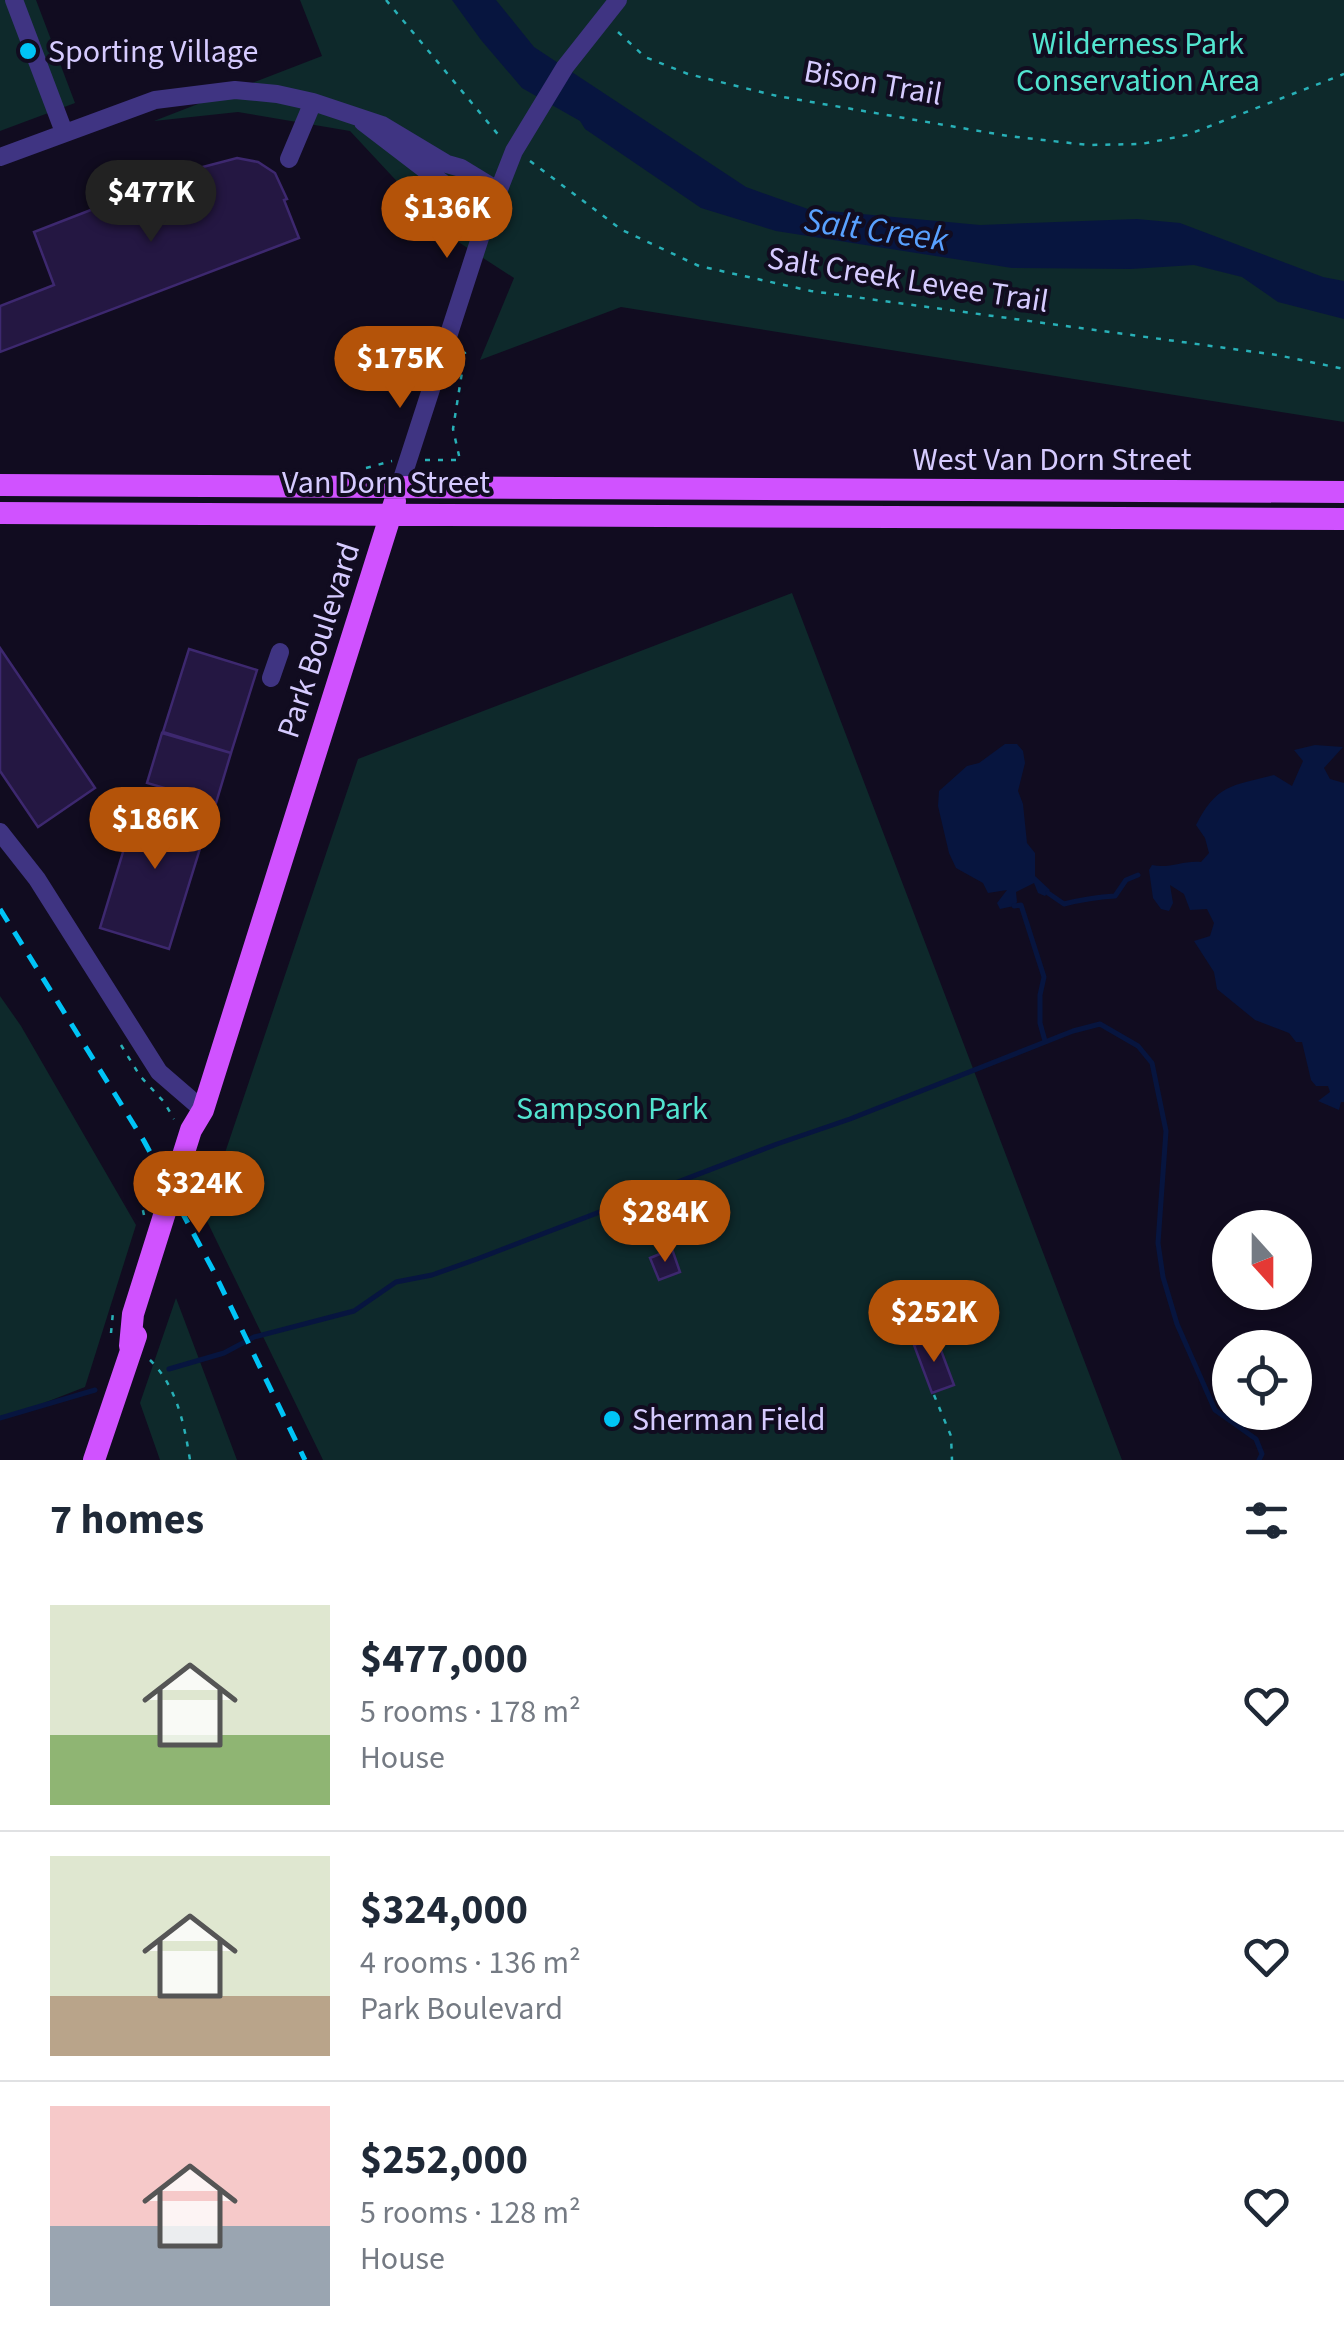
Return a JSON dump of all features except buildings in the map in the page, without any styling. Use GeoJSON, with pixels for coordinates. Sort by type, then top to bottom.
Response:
{"type":"FeatureCollection","features":[{"type":"Feature","properties":{"kind":"main road","name":"Van Dorn Street"},"geometry":{"type":"LineString","coordinates":[[0,485],[760,490]]}},
{"type":"Feature","properties":{"kind":"main road","name":"Park Boulevard"},"geometry":{"type":"LineString","coordinates":[[94,1460],[130,1346],[146,1318],[181,1208],[203,1133],[203,1110],[399,488]]}},
{"type":"Feature","properties":{"kind":"main road","name":"West Van Dorn Street"},"geometry":{"type":"LineString","coordinates":[[760,490],[1344,492]]}},
{"type":"Feature","properties":{"kind":"main road","name":"Van Dorn Street"},"geometry":{"type":"LineString","coordinates":[[0,514],[772,516]]}},
{"type":"Feature","properties":{"kind":"main road","name":"West Van Dorn Street"},"geometry":{"type":"LineString","coordinates":[[772,516],[1344,519]]}},
{"type":"Feature","properties":{"kind":"street"},"geometry":{"type":"LineString","coordinates":[[14,0],[64,132]]}},
{"type":"Feature","properties":{"kind":"street"},"geometry":{"type":"LineString","coordinates":[[0,156],[156,100],[235,90],[313,102],[382,124],[497,190],[518,144],[564,68],[618,0]]}},
{"type":"Feature","properties":{"kind":"street"},"geometry":{"type":"LineString","coordinates":[[289,158],[313,102]]}},
{"type":"Feature","properties":{"kind":"street"},"geometry":{"type":"LineString","coordinates":[[359,118],[376,135],[457,194],[489,212]]}},
{"type":"Feature","properties":{"kind":"street","name":"Park Boulevard"},"geometry":{"type":"LineString","coordinates":[[399,488],[497,190]]}},
{"type":"Feature","properties":{"kind":"street"},"geometry":{"type":"LineString","coordinates":[[272,678],[280,652]]}},
{"type":"Feature","properties":{"kind":"street"},"geometry":{"type":"LineString","coordinates":[[0,832],[36,879],[158,1072],[203,1110]]}},
{"type":"Feature","properties":{"kind":"path","name":"Salt Creek Levee Trail"},"geometry":{"type":"LineString","coordinates":[[386,0],[488,124],[622,230],[699,266],[810,290],[1277,355],[1344,369]]}},
{"type":"Feature","properties":{"kind":"path","name":"Bison Trail"},"geometry":{"type":"LineString","coordinates":[[600,21],[645,57],[688,74],[796,99],[1008,136],[1088,145],[1142,144],[1188,134],[1344,74]]}},
{"type":"Feature","properties":{"kind":"path"},"geometry":{"type":"LineString","coordinates":[[444,348],[465,353],[453,428],[460,460],[446,460]]}},
{"type":"Feature","properties":{"kind":"path"},"geometry":{"type":"LineString","coordinates":[[120,1044],[146,1085],[164,1102],[177,1126]]}},
{"type":"Feature","properties":{"kind":"path"},"geometry":{"type":"LineString","coordinates":[[145,1226],[137,1184],[167,1161]]}},
{"type":"Feature","properties":{"kind":"path"},"geometry":{"type":"LineString","coordinates":[[120,1298],[111,1315],[110,1332],[144,1354],[169,1384],[184,1424],[190,1460]]}},
{"type":"Feature","properties":{"kind":"path"},"geometry":{"type":"LineString","coordinates":[[934,1395],[950,1436],[952,1460]]}},
{"type":"Feature","properties":{"kind":"green space","name":"Sporting Village"},"geometry":{"type":"Polygon","coordinates":[[[0,0],[36,0],[75,103],[0,131],[0,0]]]}},
{"type":"Feature","properties":{"kind":"green space","name":"Wilderness Park Conservation Area"},"geometry":{"type":"Polygon","coordinates":[[[300,0],[1344,0],[1344,422],[621,307],[480,360],[514,278],[446,234],[350,131],[238,112],[154,121],[322,56],[300,0]]]}},
{"type":"Feature","properties":{"kind":"green space","name":"Sampson Park"},"geometry":{"type":"Polygon","coordinates":[[[792,593],[1122,1460],[323,1460],[204,1215],[358,759],[792,593]]]}},
{"type":"Feature","properties":{"kind":"green space"},"geometry":{"type":"Polygon","coordinates":[[[0,996],[136,1225],[85,1387],[0,1420],[0,996]]]}},
{"type":"Feature","properties":{"kind":"green space"},"geometry":{"type":"Polygon","coordinates":[[[176,1298],[237,1460],[160,1460],[140,1403],[176,1298]]]}},
{"type":"Feature","properties":{"kind":"water","name":"Salt Creek"},"geometry":{"type":"Polygon","coordinates":[[[452,0],[496,0],[534,47],[746,187],[808,209],[980,225],[1137,219],[1180,223],[1323,277],[1344,281],[1344,319],[1278,302],[1242,277],[1194,265],[1012,268],[776,231],[701,208],[585,129],[580,121],[522,88],[452,0]]]}},
{"type":"Feature","properties":{"kind":"water"},"geometry":{"type":"Polygon","coordinates":[[[1005,744],[1017,744],[1023,751],[1025,763],[1018,791],[1027,843],[1035,853],[1035,876],[1050,890],[1045,896],[1038,893],[1034,883],[1016,892],[1014,906],[1000,909],[997,903],[1007,890],[988,893],[983,883],[956,868],[938,806],[939,791],[967,766],[979,763],[1005,744]]]}},
{"type":"Feature","properties":{"kind":"water"},"geometry":{"type":"Polygon","coordinates":[[[1315,745],[1343,747],[1324,768],[1330,779],[1344,783],[1344,1102],[1339,1110],[1318,1101],[1330,1092],[1328,1086],[1316,1086],[1311,1080],[1302,1042],[1255,1020],[1217,989],[1214,972],[1194,941],[1210,936],[1214,923],[1207,909],[1190,910],[1184,894],[1170,885],[1173,903],[1169,911],[1161,909],[1153,898],[1149,870],[1152,865],[1201,862],[1209,853],[1196,825],[1211,801],[1236,785],[1274,775],[1292,786],[1303,761],[1294,750],[1315,745]]]}},
{"type":"Feature","properties":{"kind":"waterway"},"geometry":{"type":"LineString","coordinates":[[1048,893],[1064,904],[1115,896],[1126,880],[1138,875]]}},
{"type":"Feature","properties":{"kind":"waterway"},"geometry":{"type":"LineString","coordinates":[[1014,906],[1021,905],[1044,977],[1040,1023],[1045,1041]]}},
{"type":"Feature","properties":{"kind":"waterway"},"geometry":{"type":"LineString","coordinates":[[169,1369],[224,1353],[254,1337],[354,1311],[396,1282],[432,1275],[477,1259],[1100,1024],[1138,1046],[1152,1063],[1166,1131],[1158,1243],[1163,1277],[1177,1324],[1215,1410],[1256,1439],[1262,1454],[1259,1460]]}},
{"type":"Feature","properties":{"kind":"waterway"},"geometry":{"type":"LineString","coordinates":[[0,1418],[95,1390]]}},
{"type":"Feature","properties":{"kind":"railway"},"geometry":{"type":"LineString","coordinates":[[0,909],[144,1141],[213,1270],[305,1460]]}},
{"type":"Feature","properties":{"kind":"place","name":"Sporting Village"},"geometry":{"type":"Point","coordinates":[28,51]}},
{"type":"Feature","properties":{"kind":"place","name":"Sherman Field"},"geometry":{"type":"Point","coordinates":[612,1419]}}]}
